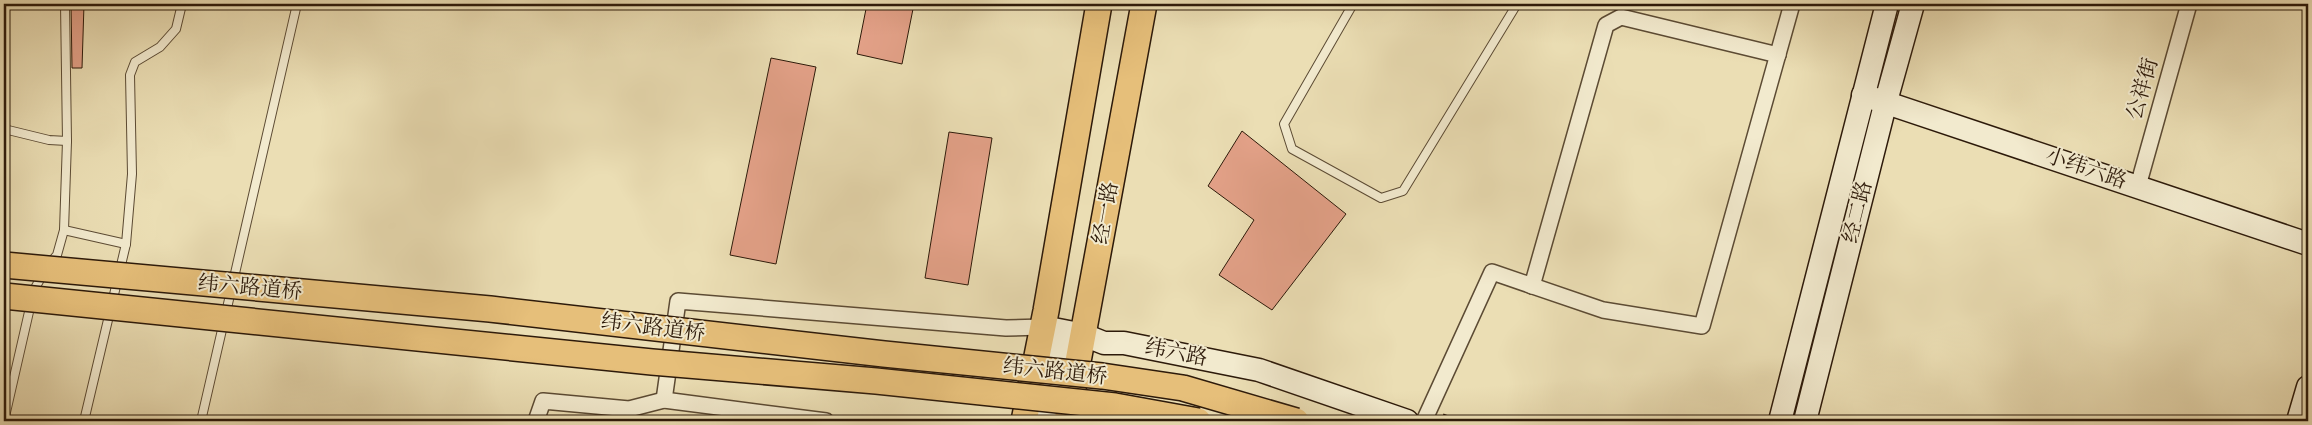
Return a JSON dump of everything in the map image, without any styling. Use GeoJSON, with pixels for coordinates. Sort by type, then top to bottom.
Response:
{"type":"FeatureCollection","features":[{"type":"Feature","properties":{"kind":"main road","name":"经一路"},"geometry":{"type":"LineString","coordinates":[[1024,421],[1099,4]]}},
{"type":"Feature","properties":{"kind":"main road","name":"经一路"},"geometry":{"type":"LineString","coordinates":[[1067,421],[1144,4]]}},
{"type":"Feature","properties":{"kind":"main road","name":"纬六路道桥"},"geometry":{"type":"LineString","coordinates":[[4,265],[490,309],[875,353],[1102,376],[1183,388],[1296,421]]}},
{"type":"Feature","properties":{"kind":"main road","name":"纬六路道桥"},"geometry":{"type":"LineString","coordinates":[[4,296],[652,362],[924,386],[1115,406],[1198,421]]}},
{"type":"Feature","properties":{"kind":"street"},"geometry":{"type":"LineString","coordinates":[[1424,421],[1492,272],[1603,310],[1702,326],[1792,4]]}},
{"type":"Feature","properties":{"kind":"street","name":"经二路"},"geometry":{"type":"LineString","coordinates":[[1780,421],[1887,4]]}},
{"type":"Feature","properties":{"kind":"street","name":"经二路"},"geometry":{"type":"LineString","coordinates":[[1805,421],[1886,101],[1913,4]]}},
{"type":"Feature","properties":{"kind":"street","name":"公祥街"},"geometry":{"type":"LineString","coordinates":[[2138,186],[2189,4]]}},
{"type":"Feature","properties":{"kind":"street"},"geometry":{"type":"LineString","coordinates":[[1532,286],[1606,24],[1621,16],[1778,54]]}},
{"type":"Feature","properties":{"kind":"street","name":"小纬六路"},"geometry":{"type":"LineString","coordinates":[[1864,95],[2308,244]]}},
{"type":"Feature","properties":{"kind":"street"},"geometry":{"type":"LineString","coordinates":[[664,400],[678,301],[1006,328],[1042,327],[1062,342],[1046,421]]}},
{"type":"Feature","properties":{"kind":"street","name":"纬六路"},"geometry":{"type":"LineString","coordinates":[[1042,327],[1084,334],[1104,343],[1124,342],[1259,370],[1407,421]]}},
{"type":"Feature","properties":{"kind":"street"},"geometry":{"type":"LineString","coordinates":[[2298,421],[2308,387]]}},
{"type":"Feature","properties":{"kind":"street"},"geometry":{"type":"LineString","coordinates":[[536,421],[543,401],[629,409],[664,400],[826,421]]}},
{"type":"Feature","properties":{"kind":"lane"},"geometry":{"type":"LineString","coordinates":[[4,421],[34,290],[48,265],[57,255],[64,230],[67,141],[65,4]]}},
{"type":"Feature","properties":{"kind":"lane"},"geometry":{"type":"LineString","coordinates":[[84,421],[126,244],[132,174],[130,75],[135,62],[160,47],[176,29],[182,4]]}},
{"type":"Feature","properties":{"kind":"lane"},"geometry":{"type":"LineString","coordinates":[[201,421],[297,4]]}},
{"type":"Feature","properties":{"kind":"lane"},"geometry":{"type":"LineString","coordinates":[[1353,4],[1284,124],[1292,149],[1381,198],[1403,191],[1517,4]]}},
{"type":"Feature","properties":{"kind":"lane"},"geometry":{"type":"LineString","coordinates":[[4,129],[49,140],[67,141]]}},
{"type":"Feature","properties":{"kind":"lane"},"geometry":{"type":"LineString","coordinates":[[64,230],[126,244]]}},
{"type":"Feature","properties":{"kind":"building"},"geometry":{"type":"Polygon","coordinates":[[[71,4],[84,4],[82,68],[72,68],[71,4]]]}},
{"type":"Feature","properties":{"kind":"building"},"geometry":{"type":"Polygon","coordinates":[[[867,4],[914,4],[902,64],[857,54],[867,4]]]}},
{"type":"Feature","properties":{"kind":"building"},"geometry":{"type":"Polygon","coordinates":[[[771,58],[816,67],[776,264],[730,255],[771,58]]]}},
{"type":"Feature","properties":{"kind":"building"},"geometry":{"type":"Polygon","coordinates":[[[1242,131],[1346,214],[1272,310],[1219,275],[1254,220],[1208,186],[1242,131]]]}},
{"type":"Feature","properties":{"kind":"building"},"geometry":{"type":"Polygon","coordinates":[[[949,132],[992,138],[968,285],[925,278],[949,132]]]}}]}
